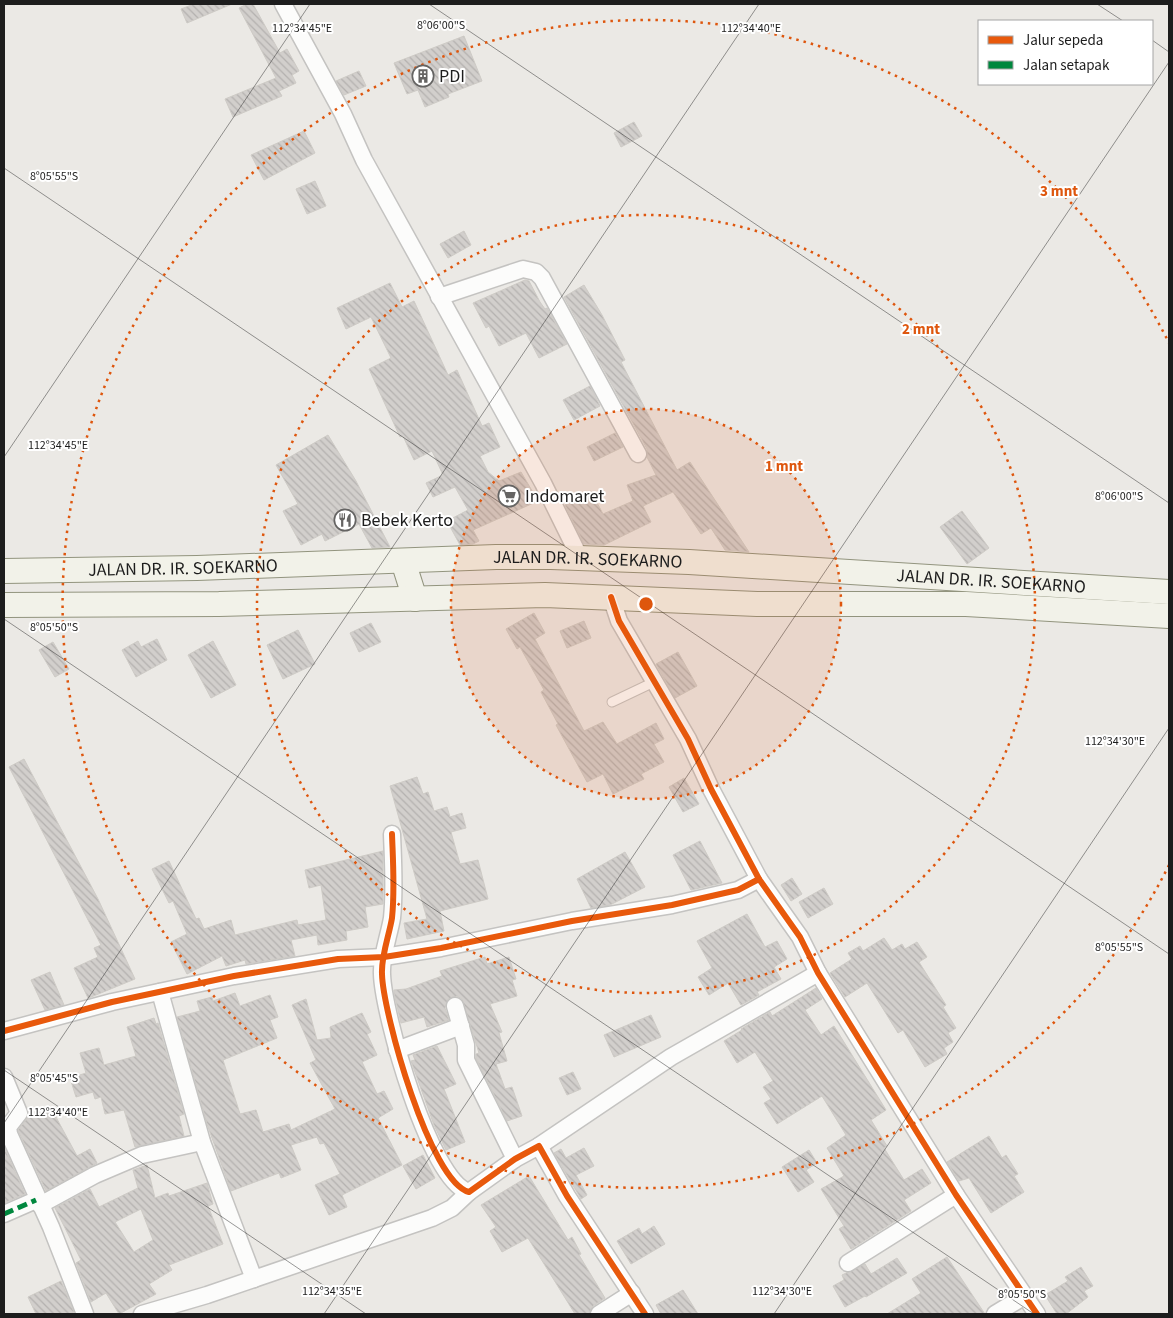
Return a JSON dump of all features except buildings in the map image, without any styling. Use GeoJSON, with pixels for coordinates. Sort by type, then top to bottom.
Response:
{"type":"FeatureCollection","features":[{"type":"Feature","properties":{"kind":"main road","name":"JALAN DR. IR. SOEKARNO"},"geometry":{"type":"LineString","coordinates":[[4,571],[197,568],[496,556],[758,566],[1169,592]]}},
{"type":"Feature","properties":{"kind":"main road"},"geometry":{"type":"LineString","coordinates":[[403,561],[414,599]]}},
{"type":"Feature","properties":{"kind":"main road"},"geometry":{"type":"LineString","coordinates":[[757,604],[758,566]]}},
{"type":"Feature","properties":{"kind":"main road","name":"JALAN DR. IR. SOEKARNO"},"geometry":{"type":"LineString","coordinates":[[4,604],[219,604],[545,595],[757,604],[966,604],[1169,616]]}},
{"type":"Feature","properties":{"kind":"street"},"geometry":{"type":"LineString","coordinates":[[283,4],[325,80],[364,160],[529,457],[581,560]]}},
{"type":"Feature","properties":{"kind":"street"},"geometry":{"type":"LineString","coordinates":[[439,297],[523,270],[536,272],[542,278],[638,454]]}},
{"type":"Feature","properties":{"kind":"street"},"geometry":{"type":"LineString","coordinates":[[611,597],[619,620],[688,739],[711,789],[759,879],[800,937],[818,973],[956,1195],[1037,1314]]}},
{"type":"Feature","properties":{"kind":"street"},"geometry":{"type":"LineString","coordinates":[[392,834],[394,890],[382,973],[386,1006],[399,1062],[429,1138],[448,1175],[456,1186],[468,1192]]}},
{"type":"Feature","properties":{"kind":"street"},"geometry":{"type":"LineString","coordinates":[[4,1031],[112,1002],[234,976],[338,958],[384,957],[440,948],[572,921],[672,905],[738,890],[759,879]]}},
{"type":"Feature","properties":{"kind":"street"},"geometry":{"type":"LineString","coordinates":[[142,1314],[254,1279],[432,1218],[452,1208],[468,1192],[515,1159],[539,1146],[671,1057],[818,973]]}},
{"type":"Feature","properties":{"kind":"street"},"geometry":{"type":"LineString","coordinates":[[160,992],[202,1142],[254,1279]]}},
{"type":"Feature","properties":{"kind":"street"},"geometry":{"type":"LineString","coordinates":[[455,1006],[466,1045],[466,1060],[515,1159]]}},
{"type":"Feature","properties":{"kind":"street"},"geometry":{"type":"LineString","coordinates":[[397,1050],[460,1026]]}},
{"type":"Feature","properties":{"kind":"street"},"geometry":{"type":"LineString","coordinates":[[4,1077],[18,1113],[18,1116],[8,1127],[9,1134],[85,1314]]}},
{"type":"Feature","properties":{"kind":"street"},"geometry":{"type":"LineString","coordinates":[[4,1214],[38,1202],[142,1155],[202,1142]]}},
{"type":"Feature","properties":{"kind":"street"},"geometry":{"type":"LineString","coordinates":[[539,1146],[567,1196],[645,1314]]}},
{"type":"Feature","properties":{"kind":"street"},"geometry":{"type":"LineString","coordinates":[[848,1263],[956,1195]]}},
{"type":"Feature","properties":{"kind":"street"},"geometry":{"type":"LineString","coordinates":[[599,1314],[632,1293]]}},
{"type":"Feature","properties":{"kind":"street"},"geometry":{"type":"LineString","coordinates":[[995,1314],[1025,1296]]}},
{"type":"Feature","properties":{"kind":"lane"},"geometry":{"type":"LineString","coordinates":[[612,702],[654,682]]}},
{"type":"Feature","properties":{"kind":"marked path"},"geometry":{"type":"LineString","coordinates":[[4,1214],[36,1200]]}},
{"type":"Feature","properties":{"kind":"cycle path"},"geometry":{"type":"LineString","coordinates":[[611,597],[619,621],[688,739],[711,789],[759,879],[800,937],[818,973],[956,1195],[1037,1314]]}},
{"type":"Feature","properties":{"kind":"cycle path"},"geometry":{"type":"LineString","coordinates":[[392,834],[394,876],[392,918],[382,967],[384,994],[411,1094],[439,1159],[454,1181],[469,1192],[515,1159],[539,1146],[567,1196],[645,1314]]}},
{"type":"Feature","properties":{"kind":"cycle path"},"geometry":{"type":"LineString","coordinates":[[4,1031],[112,1002],[234,976],[338,959],[384,957],[441,948],[572,921],[672,905],[738,890],[759,879]]}},
{"type":"Feature","properties":{"kind":"place","name":"PDI"},"geometry":{"type":"Point","coordinates":[423,76]}},
{"type":"Feature","properties":{"kind":"place","name":"Indomaret"},"geometry":{"type":"Point","coordinates":[509,496]}},
{"type":"Feature","properties":{"kind":"place","name":"Bebek Kerto"},"geometry":{"type":"Point","coordinates":[345,520]}}]}
